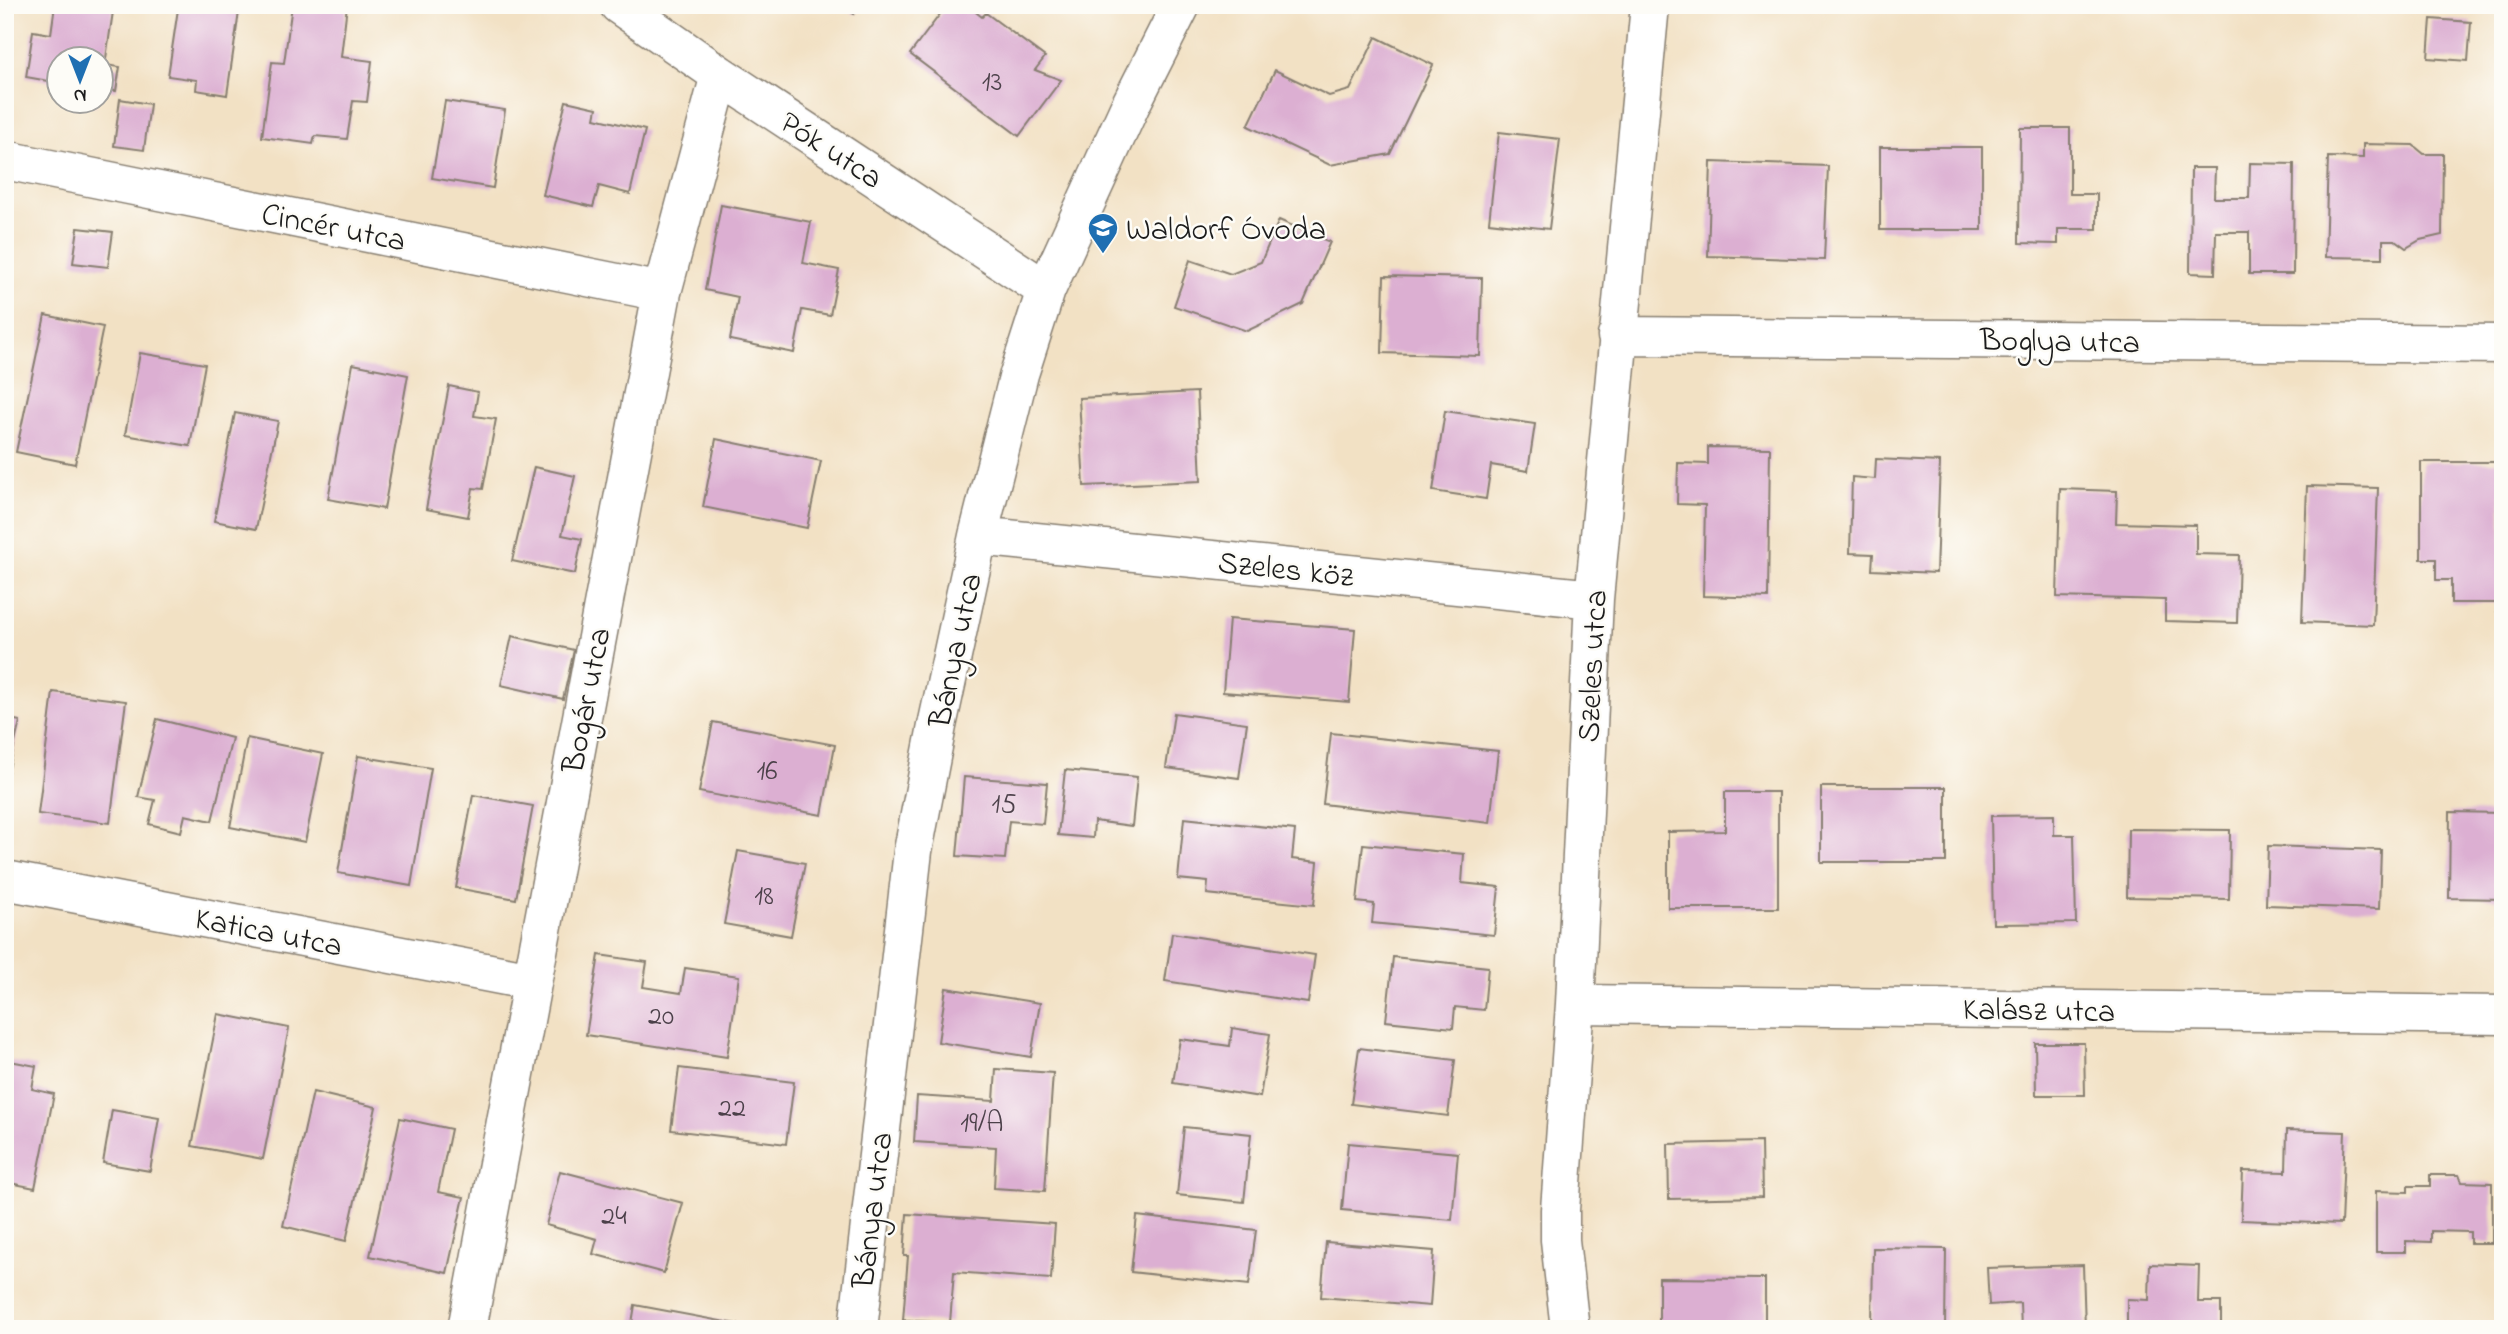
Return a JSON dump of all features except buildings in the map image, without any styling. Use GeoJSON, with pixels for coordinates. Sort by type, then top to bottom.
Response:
{"type":"FeatureCollection","features":[{"type":"Feature","properties":{"kind":"street","name":"Pók utca"},"geometry":{"type":"LineString","coordinates":[[620,5],[720,75],[1046,290]]}},
{"type":"Feature","properties":{"kind":"street","name":"Bánya utca"},"geometry":{"type":"LineString","coordinates":[[858,1329],[914,851],[937,726],[978,536],[1019,374],[1046,290],[1130,106],[1181,5]]}},
{"type":"Feature","properties":{"kind":"street","name":"Szeles utca"},"geometry":{"type":"LineString","coordinates":[[1570,1329],[1560,1230],[1575,1004],[1594,599],[1650,5]]}},
{"type":"Feature","properties":{"kind":"street","name":"Bogár utca"},"geometry":{"type":"LineString","coordinates":[[467,1329],[662,292],[720,75]]}},
{"type":"Feature","properties":{"kind":"street","name":"Cincér utca"},"geometry":{"type":"LineString","coordinates":[[5,160],[662,292]]}},
{"type":"Feature","properties":{"kind":"street","name":"Boglya utca"},"geometry":{"type":"LineString","coordinates":[[1617,336],[2503,344]]}},
{"type":"Feature","properties":{"kind":"street","name":"Szeles köz"},"geometry":{"type":"LineString","coordinates":[[978,536],[1594,599]]}},
{"type":"Feature","properties":{"kind":"street","name":"Katica utca"},"geometry":{"type":"LineString","coordinates":[[5,880],[532,981]]}},
{"type":"Feature","properties":{"kind":"street","name":"Kalász utca"},"geometry":{"type":"LineString","coordinates":[[1575,1004],[2503,1015]]}},
{"type":"Feature","properties":{"kind":"place","name":"Waldorf Óvoda"},"geometry":{"type":"Point","coordinates":[1103,255]}}]}
